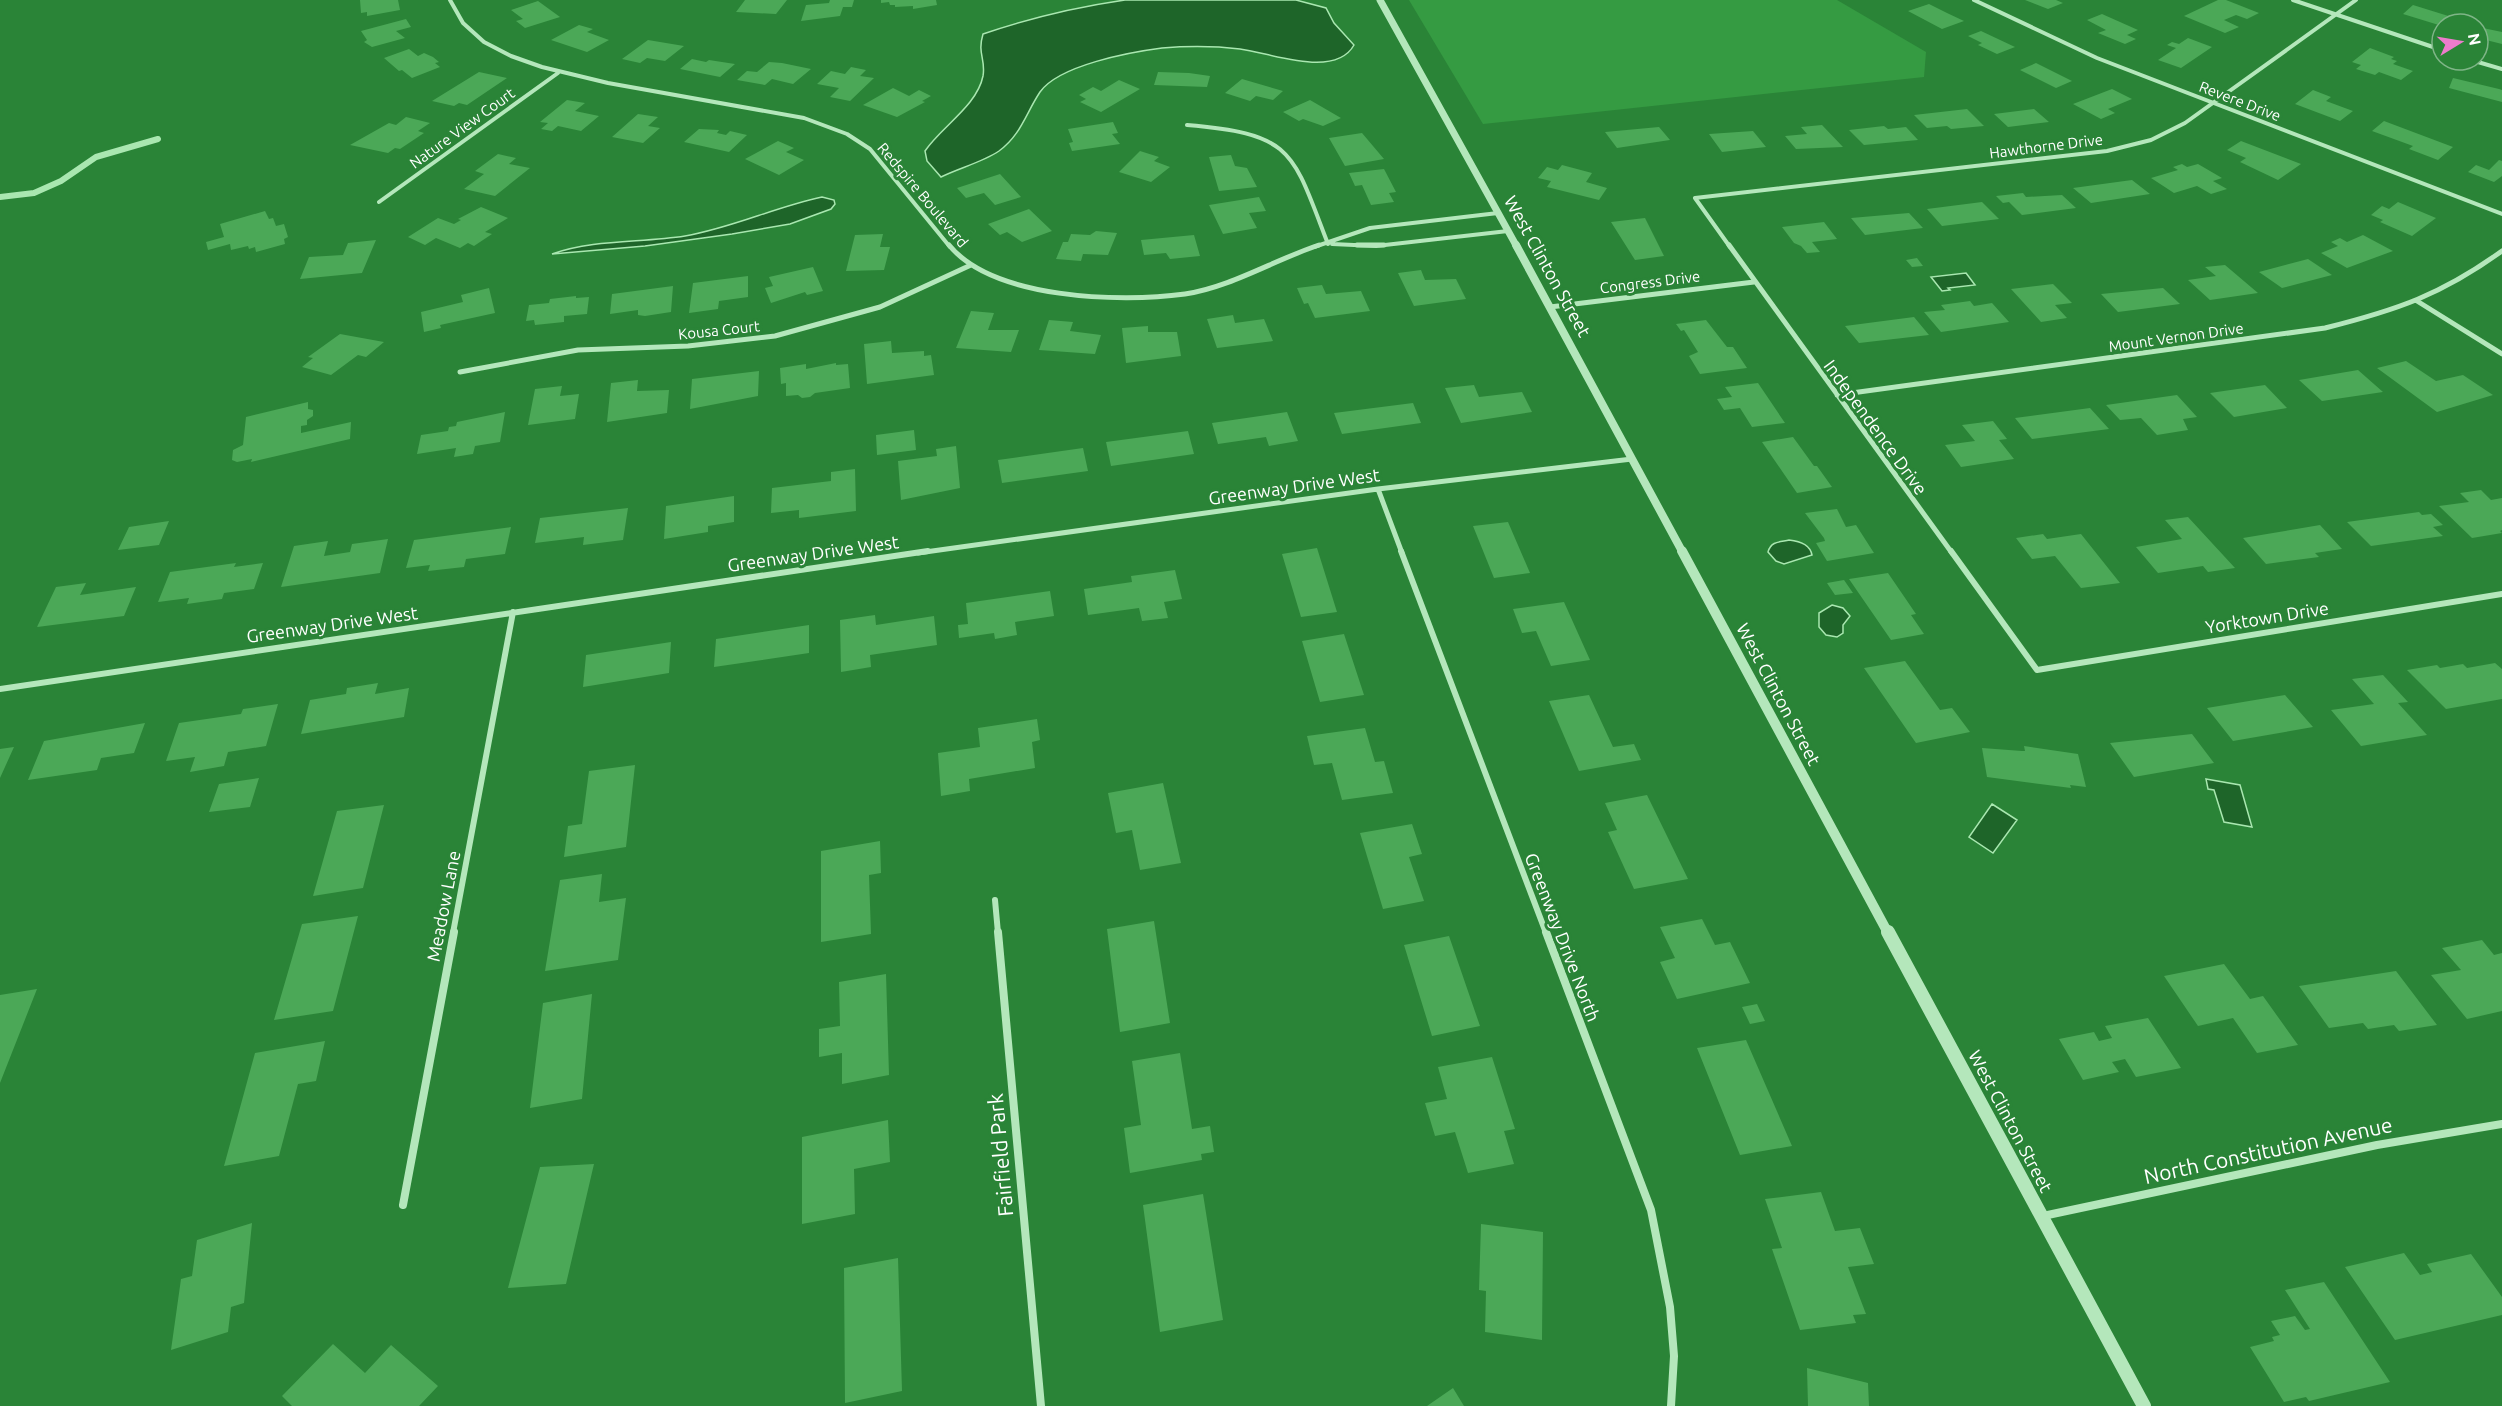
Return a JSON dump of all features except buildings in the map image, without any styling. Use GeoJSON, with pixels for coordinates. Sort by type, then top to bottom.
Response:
{"type":"FeatureCollection","features":[{"type":"Feature","properties":{"kind":"street","name":"Redspire Boulevard"},"geometry":{"type":"LineString","coordinates":[[450,0],[455,16],[487,44],[514,58],[558,73],[804,118],[836,127],[855,136],[870,149],[959,257],[993,277],[1023,285],[1074,294],[1158,296],[1186,294],[1230,281],[1310,248],[1328,244],[1370,228],[1498,213]]}},
{"type":"Feature","properties":{"kind":"street","name":"West Clinton Street"},"geometry":{"type":"LineString","coordinates":[[1380,0],[1550,307],[2144,1406]]}},
{"type":"Feature","properties":{"kind":"street","name":"Revere Drive"},"geometry":{"type":"LineString","coordinates":[[1974,0],[2097,58],[2502,214]]}},
{"type":"Feature","properties":{"kind":"street"},"geometry":{"type":"LineString","coordinates":[[2293,0],[2430,46]]}},
{"type":"Feature","properties":{"kind":"street","name":"Hawthorne Drive"},"geometry":{"type":"LineString","coordinates":[[1695,198],[2107,151],[2151,140],[2185,123],[2214,104],[2356,0]]}},
{"type":"Feature","properties":{"kind":"street","name":"Nature View Court"},"geometry":{"type":"LineString","coordinates":[[379,202],[558,73]]}},
{"type":"Feature","properties":{"kind":"street"},"geometry":{"type":"LineString","coordinates":[[1187,125],[1231,128],[1261,137],[1288,155],[1302,180],[1328,244]]}},
{"type":"Feature","properties":{"kind":"street","name":"Independence Drive"},"geometry":{"type":"LineString","coordinates":[[1695,198],[2037,670]]}},
{"type":"Feature","properties":{"kind":"street","name":"Redspire Boulevard"},"geometry":{"type":"LineString","coordinates":[[1328,244],[1376,246],[1508,231]]}},
{"type":"Feature","properties":{"kind":"street","name":"Mount Vernon Drive"},"geometry":{"type":"LineString","coordinates":[[1837,395],[2297,332],[2350,321],[2417,301],[2475,272],[2502,251]]}},
{"type":"Feature","properties":{"kind":"street","name":"Kousa Court"},"geometry":{"type":"LineString","coordinates":[[460,372],[530,357],[578,350],[718,344],[775,336],[880,307],[971,266]]}},
{"type":"Feature","properties":{"kind":"street","name":"Congress Drive"},"geometry":{"type":"LineString","coordinates":[[1550,307],[1754,282]]}},
{"type":"Feature","properties":{"kind":"street"},"geometry":{"type":"LineString","coordinates":[[2417,301],[2502,354]]}},
{"type":"Feature","properties":{"kind":"street","name":"Greenway Drive West"},"geometry":{"type":"LineString","coordinates":[[0,689],[513,612],[1378,489],[1632,459]]}},
{"type":"Feature","properties":{"kind":"street","name":"Greenway Drive North"},"geometry":{"type":"LineString","coordinates":[[1378,489],[1650,1210],[1667,1273],[1674,1340],[1671,1406]]}},
{"type":"Feature","properties":{"kind":"street","name":"Yorktown Drive"},"geometry":{"type":"LineString","coordinates":[[2037,670],[2502,594]]}},
{"type":"Feature","properties":{"kind":"street","name":"Meadow Lane"},"geometry":{"type":"LineString","coordinates":[[403,1205],[513,612]]}},
{"type":"Feature","properties":{"kind":"street","name":"Fairfield Park"},"geometry":{"type":"LineString","coordinates":[[995,900],[1041,1406]]}},
{"type":"Feature","properties":{"kind":"street","name":"North Constitution Avenue"},"geometry":{"type":"LineString","coordinates":[[2042,1216],[2377,1145],[2502,1124]]}},
{"type":"Feature","properties":{"kind":"shaded area"},"geometry":{"type":"Polygon","coordinates":[[[1125,0],[1296,0],[1326,8],[1334,23],[1354,45],[1345,55],[1333,61],[1318,62],[1221,47],[1162,48],[1096,61],[1063,74],[1049,83],[1040,92],[1013,138],[999,151],[941,177],[927,161],[925,151],[966,107],[979,87],[984,70],[981,47],[983,34],[1053,14],[1125,0]]]}},
{"type":"Feature","properties":{"kind":"shaded area"},"geometry":{"type":"Polygon","coordinates":[[[1409,0],[1837,0],[1926,52],[1924,77],[1483,124],[1409,0]]]}},
{"type":"Feature","properties":{"kind":"shaded area"},"geometry":{"type":"Polygon","coordinates":[[[822,197],[834,200],[835,204],[831,209],[790,224],[645,246],[552,254],[584,246],[685,236],[822,197]]]}},
{"type":"Feature","properties":{"kind":"shaded area"},"geometry":{"type":"Polygon","coordinates":[[[1966,273],[1975,285],[1948,288],[1950,290],[1942,291],[1931,277],[1966,273]]]}},
{"type":"Feature","properties":{"kind":"shaded area"},"geometry":{"type":"Polygon","coordinates":[[[1789,540],[1800,542],[1811,551],[1812,555],[1784,564],[1776,561],[1768,552],[1769,548],[1776,543],[1789,540]]]}},
{"type":"Feature","properties":{"kind":"shaded area"},"geometry":{"type":"Polygon","coordinates":[[[1832,605],[1843,608],[1850,616],[1843,625],[1843,633],[1837,637],[1826,635],[1819,627],[1819,613],[1832,605]]]}},
{"type":"Feature","properties":{"kind":"shaded area"},"geometry":{"type":"Polygon","coordinates":[[[2206,779],[2240,785],[2252,827],[2224,822],[2214,790],[2208,789],[2206,779]]]}},
{"type":"Feature","properties":{"kind":"shaded area"},"geometry":{"type":"Polygon","coordinates":[[[1992,804],[2017,820],[1993,853],[1969,837],[1992,804]]]}},
{"type":"Feature","properties":{"kind":"waterway"},"geometry":{"type":"LineString","coordinates":[[0,197],[34,193],[61,181],[96,157],[158,139]]}}]}
